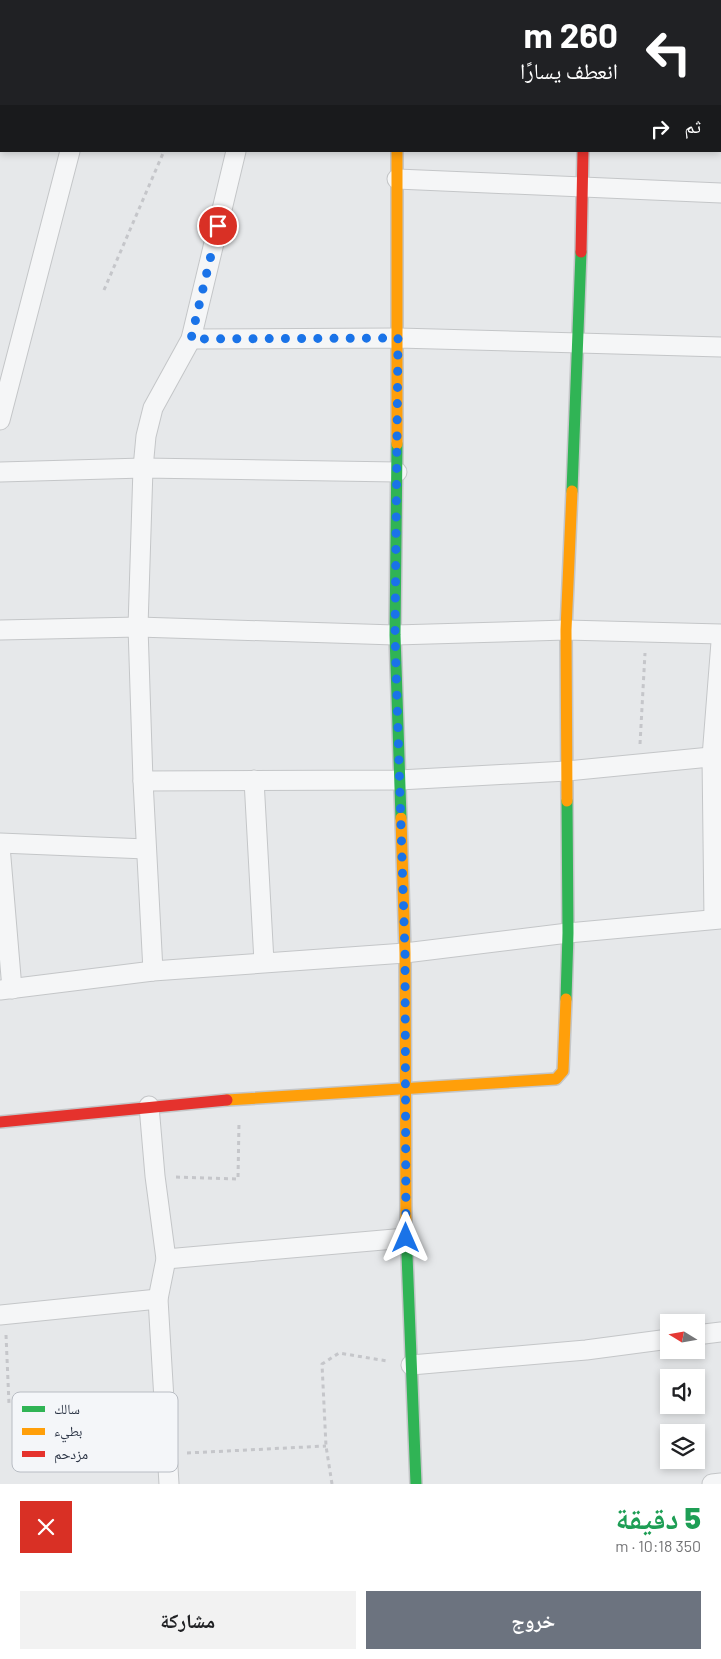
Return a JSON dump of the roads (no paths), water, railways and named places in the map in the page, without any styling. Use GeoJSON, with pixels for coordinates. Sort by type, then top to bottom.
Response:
{"type":"FeatureCollection","features":[{"type":"Feature","properties":{"kind":"street"},"geometry":{"type":"LineString","coordinates":[[0,420],[70,152]]}},
{"type":"Feature","properties":{"kind":"street"},"geometry":{"type":"LineString","coordinates":[[154,971],[146,849],[138,627],[143,468],[146,436],[153,408],[191,339],[236,152]]}},
{"type":"Feature","properties":{"kind":"street"},"geometry":{"type":"LineString","coordinates":[[397,152],[398,338],[395,635],[405,953],[406,1238],[416,1484]]}},
{"type":"Feature","properties":{"kind":"street"},"geometry":{"type":"LineString","coordinates":[[0,1122],[149,1106],[406,1090],[556,1079],[561,1076],[564,1066],[568,933],[566,630],[576,344],[584,188],[583,152]]}},
{"type":"Feature","properties":{"kind":"street"},"geometry":{"type":"LineString","coordinates":[[397,179],[721,193]]}},
{"type":"Feature","properties":{"kind":"street"},"geometry":{"type":"LineString","coordinates":[[191,339],[398,338],[721,347]]}},
{"type":"Feature","properties":{"kind":"street"},"geometry":{"type":"LineString","coordinates":[[0,472],[143,468],[396,472]]}},
{"type":"Feature","properties":{"kind":"street"},"geometry":{"type":"LineString","coordinates":[[0,630],[138,627],[395,635],[566,630],[721,634]]}},
{"type":"Feature","properties":{"kind":"street"},"geometry":{"type":"LineString","coordinates":[[146,849],[0,845],[6,990],[154,971],[405,953],[568,933],[718,919],[716,756],[721,642]]}},
{"type":"Feature","properties":{"kind":"street"},"geometry":{"type":"LineString","coordinates":[[143,781],[399,780],[567,771],[716,756]]}},
{"type":"Feature","properties":{"kind":"street"},"geometry":{"type":"LineString","coordinates":[[254,780],[264,962]]}},
{"type":"Feature","properties":{"kind":"street"},"geometry":{"type":"LineString","coordinates":[[149,1106],[155,1176],[166,1259],[158,1300],[163,1392]]}},
{"type":"Feature","properties":{"kind":"street"},"geometry":{"type":"LineString","coordinates":[[166,1259],[406,1238]]}},
{"type":"Feature","properties":{"kind":"street"},"geometry":{"type":"LineString","coordinates":[[3,1315],[158,1300]]}},
{"type":"Feature","properties":{"kind":"street"},"geometry":{"type":"LineString","coordinates":[[705,1334],[721,1332]]}},
{"type":"Feature","properties":{"kind":"street"},"geometry":{"type":"LineString","coordinates":[[411,1365],[586,1350],[660,1340]]}},
{"type":"Feature","properties":{"kind":"street"},"geometry":{"type":"LineString","coordinates":[[712,1484],[721,1483]]}}]}
